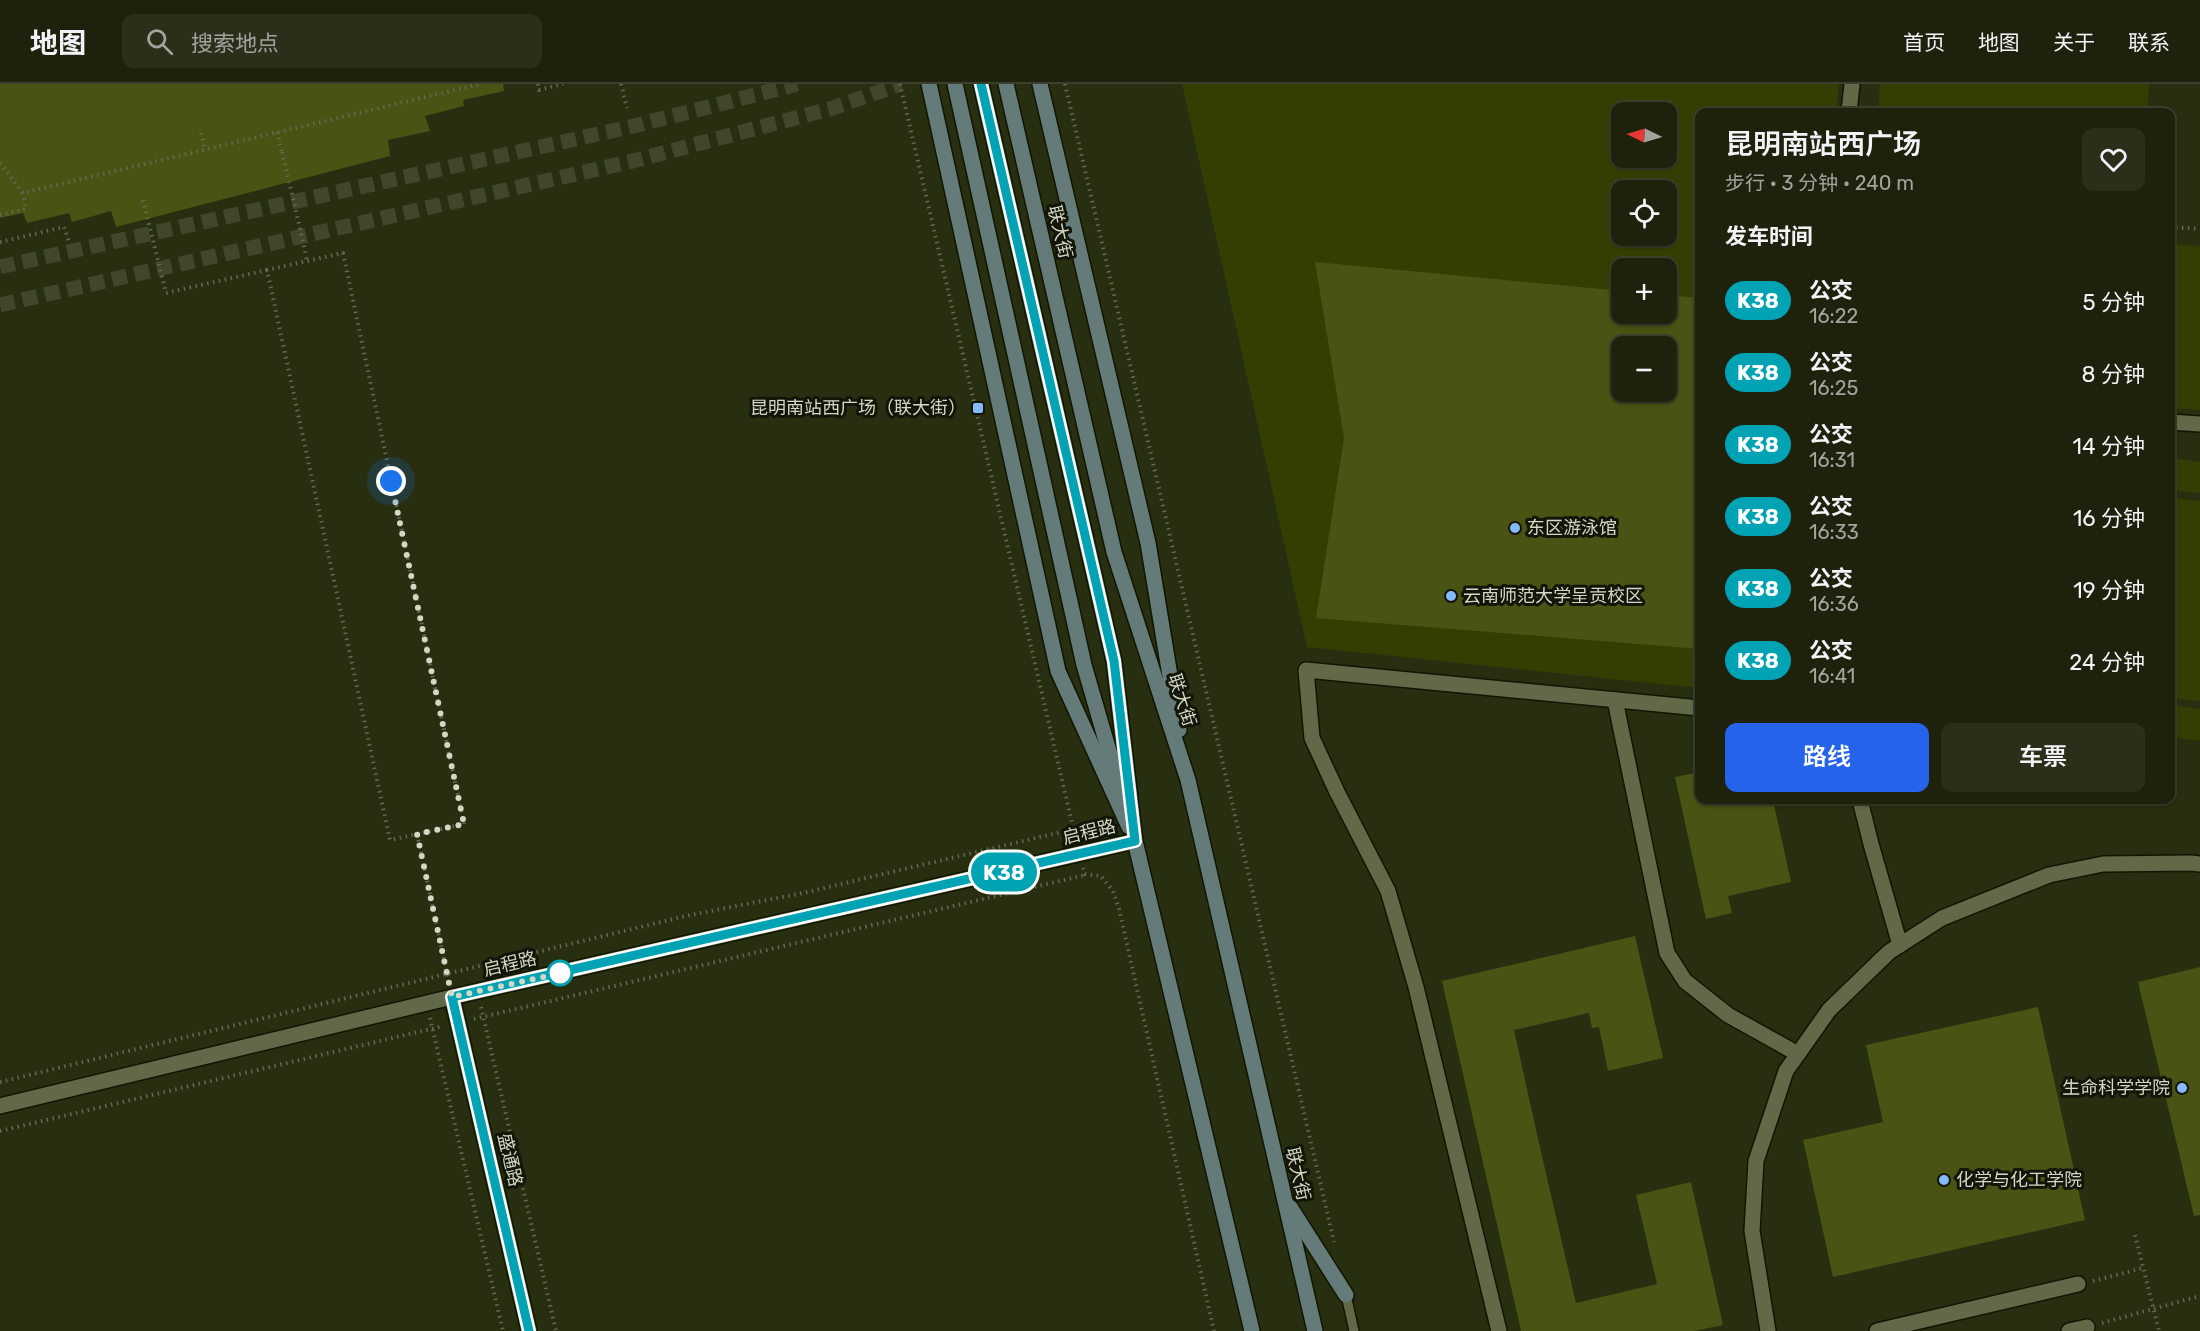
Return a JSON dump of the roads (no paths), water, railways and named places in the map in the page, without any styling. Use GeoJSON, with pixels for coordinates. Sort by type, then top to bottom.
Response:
{"type":"FeatureCollection","features":[{"type":"Feature","properties":{"kind":"main road"},"geometry":{"type":"LineString","coordinates":[[929,84],[1058,670],[1135,841]]}},
{"type":"Feature","properties":{"kind":"main road"},"geometry":{"type":"LineString","coordinates":[[955,84],[1084,665],[1135,841],[1252,1331]]}},
{"type":"Feature","properties":{"kind":"main road"},"geometry":{"type":"LineString","coordinates":[[981,84],[1114,661],[1135,841]]}},
{"type":"Feature","properties":{"kind":"main road","name":"联大街"},"geometry":{"type":"LineString","coordinates":[[1006,84],[1114,552],[1188,780],[1314,1331]]}},
{"type":"Feature","properties":{"kind":"main road"},"geometry":{"type":"LineString","coordinates":[[1040,84],[1148,543],[1188,780]]}},
{"type":"Feature","properties":{"kind":"main road"},"geometry":{"type":"LineString","coordinates":[[1283,1197],[1346,1295]]}},
{"type":"Feature","properties":{"kind":"street"},"geometry":{"type":"LineString","coordinates":[[1850,108],[1852,84]]}},
{"type":"Feature","properties":{"kind":"street"},"geometry":{"type":"LineString","coordinates":[[2175,422],[2200,424]]}},
{"type":"Feature","properties":{"kind":"street"},"geometry":{"type":"LineString","coordinates":[[1499,1331],[1416,987],[1395,912],[1388,891],[1312,738],[1306,670],[1695,708]]}},
{"type":"Feature","properties":{"kind":"street"},"geometry":{"type":"LineString","coordinates":[[1615,700],[1667,953],[1685,981],[1728,1015],[1798,1053]]}},
{"type":"Feature","properties":{"kind":"street"},"geometry":{"type":"LineString","coordinates":[[1861,804],[1900,945]]}},
{"type":"Feature","properties":{"kind":"street","name":"启程路"},"geometry":{"type":"LineString","coordinates":[[0,1106],[452,997],[1135,841]]}},
{"type":"Feature","properties":{"kind":"street"},"geometry":{"type":"LineString","coordinates":[[1768,1331],[1752,1231],[1756,1161],[1786,1071],[1829,1010],[1889,952],[1942,918],[2049,875],[2103,864],[2200,864]]}},
{"type":"Feature","properties":{"kind":"street","name":"盛通路"},"geometry":{"type":"LineString","coordinates":[[452,997],[530,1331]]}},
{"type":"Feature","properties":{"kind":"street"},"geometry":{"type":"LineString","coordinates":[[1877,1331],[2078,1284]]}},
{"type":"Feature","properties":{"kind":"street"},"geometry":{"type":"LineString","coordinates":[[2069,1331],[2087,1327]]}},
{"type":"Feature","properties":{"kind":"lane"},"geometry":{"type":"LineString","coordinates":[[1346,1295],[1354,1331]]}},
{"type":"Feature","properties":{"kind":"tunnel"},"geometry":{"type":"LineString","coordinates":[[0,267],[630,127],[797,84]]}},
{"type":"Feature","properties":{"kind":"tunnel"},"geometry":{"type":"LineString","coordinates":[[0,305],[629,162],[833,108],[901,84]]}},
{"type":"Feature","properties":{"kind":"place","name":"昆明南站西广场（联大街）"},"geometry":{"type":"Point","coordinates":[978,408]}},
{"type":"Feature","properties":{"kind":"place","name":"东区游泳馆"},"geometry":{"type":"Point","coordinates":[1515,528]}},
{"type":"Feature","properties":{"kind":"place","name":"云南师范大学呈贡校区"},"geometry":{"type":"Point","coordinates":[1451,596]}},
{"type":"Feature","properties":{"kind":"place","name":"生命科学学院"},"geometry":{"type":"Point","coordinates":[2182,1088]}},
{"type":"Feature","properties":{"kind":"place","name":"化学与化工学院"},"geometry":{"type":"Point","coordinates":[1944,1180]}}]}
